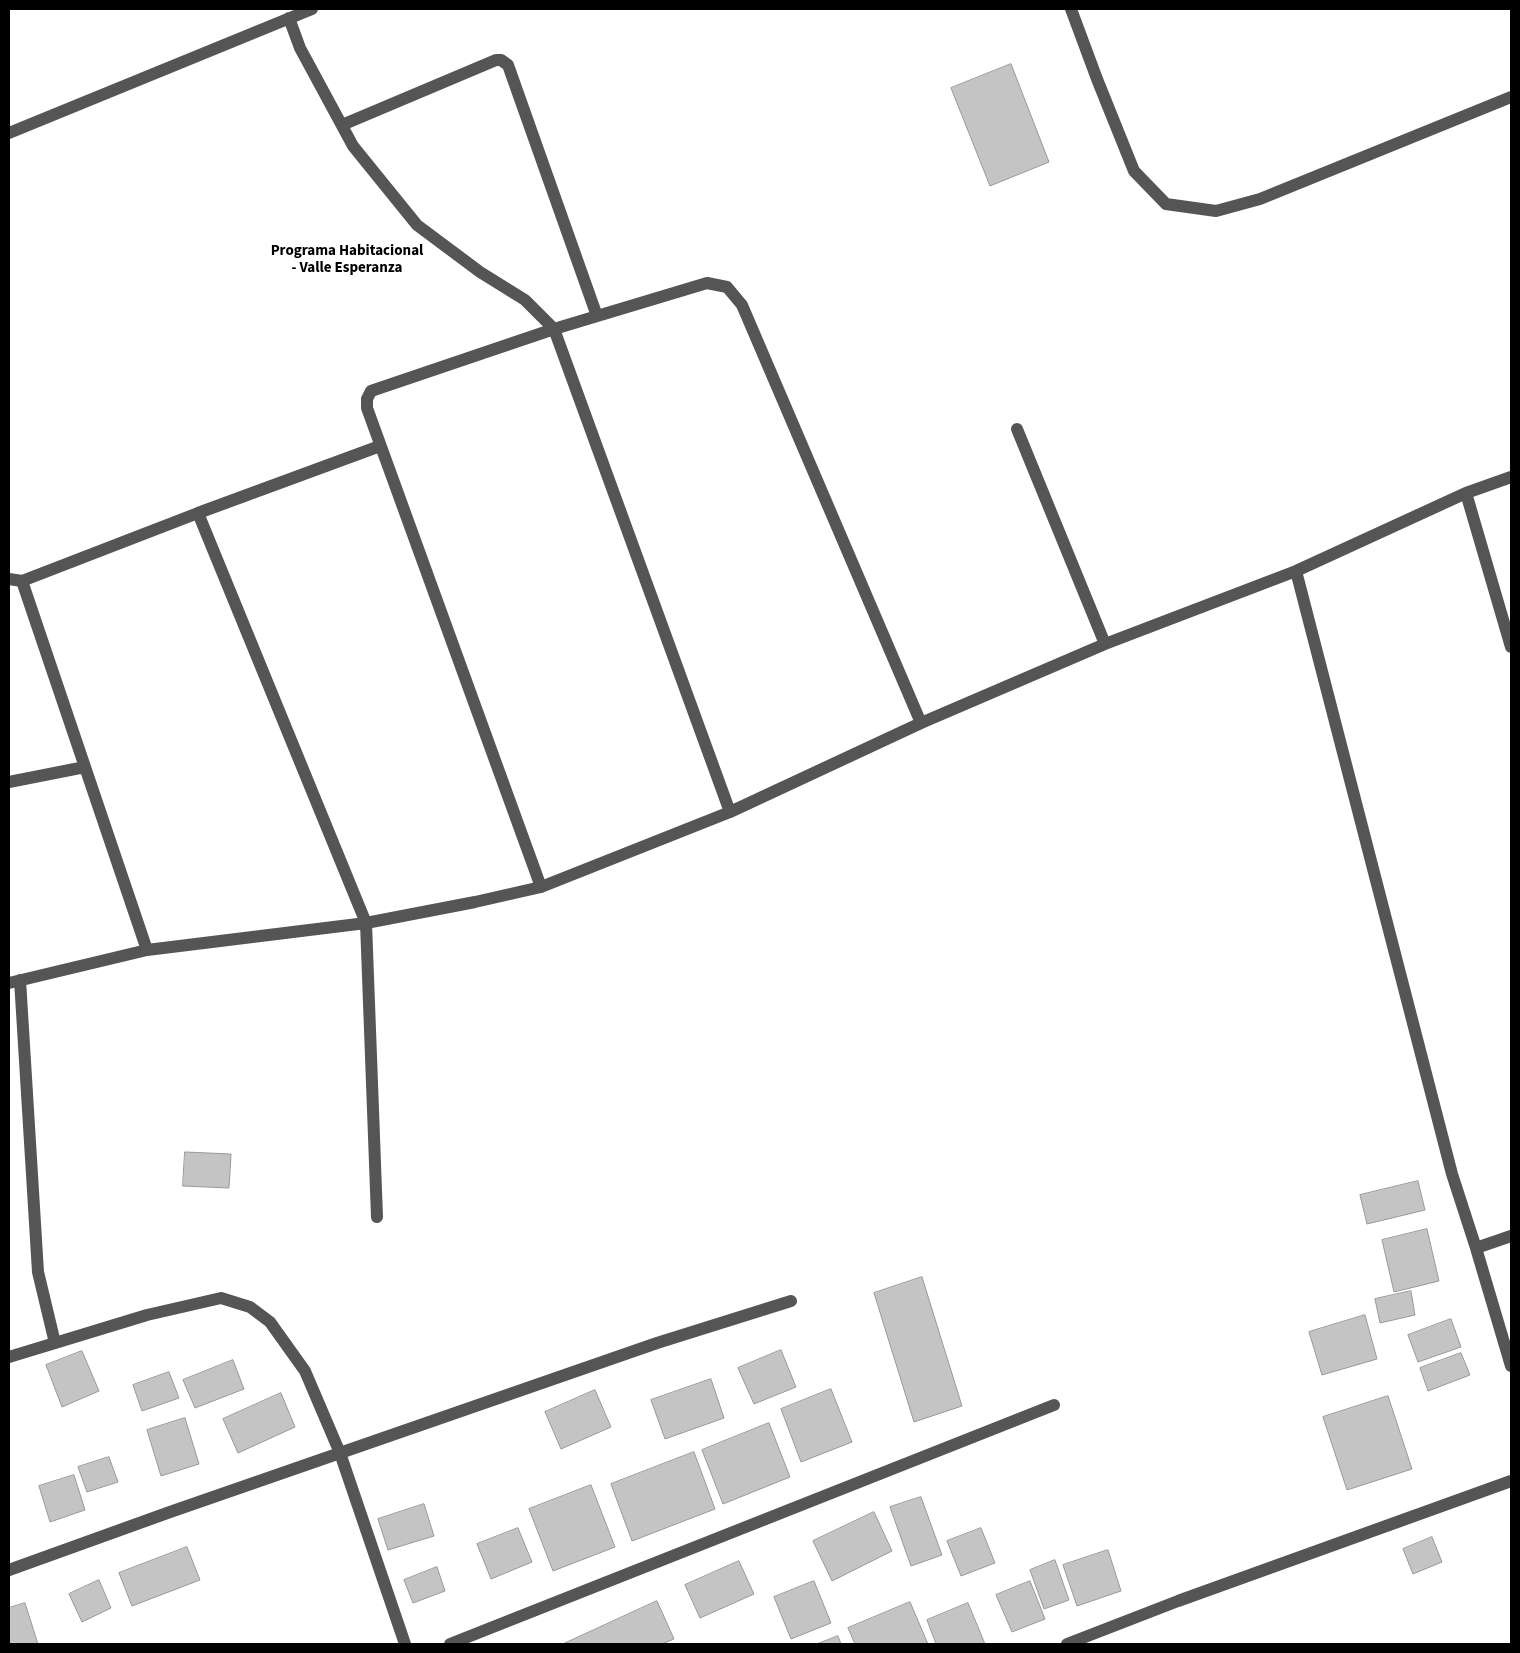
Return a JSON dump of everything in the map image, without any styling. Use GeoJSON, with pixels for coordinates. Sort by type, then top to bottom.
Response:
{"type":"FeatureCollection","features":[{"type":"Feature","properties":{"kind":"street"},"geometry":{"type":"LineString","coordinates":[[9,133],[312,9]]}},
{"type":"Feature","properties":{"kind":"street"},"geometry":{"type":"LineString","coordinates":[[1071,9],[1134,171],[1166,204],[1216,212],[1260,199],[1511,97]]}},
{"type":"Feature","properties":{"kind":"street"},"geometry":{"type":"LineString","coordinates":[[289,18],[300,48],[352,146],[417,225],[480,272],[525,300],[554,329],[730,812]]}},
{"type":"Feature","properties":{"kind":"street"},"geometry":{"type":"LineString","coordinates":[[342,126],[496,60],[505,62],[512,74],[596,316]]}},
{"type":"Feature","properties":{"kind":"street"},"geometry":{"type":"LineString","coordinates":[[541,888],[367,408],[367,399],[371,391],[554,329],[707,283],[727,287],[742,304],[921,723]]}},
{"type":"Feature","properties":{"kind":"street"},"geometry":{"type":"LineString","coordinates":[[1017,429],[1105,644]]}},
{"type":"Feature","properties":{"kind":"street"},"geometry":{"type":"LineString","coordinates":[[148,950],[85,767],[15,580],[380,446]]}},
{"type":"Feature","properties":{"kind":"street"},"geometry":{"type":"LineString","coordinates":[[55,1343],[38,1272],[14,982],[148,950],[366,923],[541,888],[730,812],[921,723],[1105,644],[1296,571],[1466,493],[1511,477]]}},
{"type":"Feature","properties":{"kind":"street"},"geometry":{"type":"LineString","coordinates":[[1466,493],[1511,647]]}},
{"type":"Feature","properties":{"kind":"street"},"geometry":{"type":"LineString","coordinates":[[198,513],[366,923],[378,1217]]}},
{"type":"Feature","properties":{"kind":"street"},"geometry":{"type":"LineString","coordinates":[[1296,571],[1452,1174],[1511,1366]]}},
{"type":"Feature","properties":{"kind":"street"},"geometry":{"type":"LineString","coordinates":[[9,782],[85,767]]}},
{"type":"Feature","properties":{"kind":"street"},"geometry":{"type":"LineString","coordinates":[[1476,1248],[1511,1236]]}},
{"type":"Feature","properties":{"kind":"street"},"geometry":{"type":"LineString","coordinates":[[9,1357],[147,1315],[221,1298],[250,1307],[270,1322],[305,1370],[340,1453],[406,1644]]}},
{"type":"Feature","properties":{"kind":"street"},"geometry":{"type":"LineString","coordinates":[[9,1570],[648,1346],[790,1301]]}},
{"type":"Feature","properties":{"kind":"street"},"geometry":{"type":"LineString","coordinates":[[450,1644],[1054,1405]]}},
{"type":"Feature","properties":{"kind":"street"},"geometry":{"type":"LineString","coordinates":[[1067,1644],[1178,1601],[1511,1481]]}},
{"type":"Feature","properties":{"kind":"building"},"geometry":{"type":"Polygon","coordinates":[[[1011,64],[1049,162],[990,186],[951,88],[1011,64]]]}},
{"type":"Feature","properties":{"kind":"building"},"geometry":{"type":"Polygon","coordinates":[[[185,1152],[231,1154],[229,1188],[183,1186],[185,1152]]]}},
{"type":"Feature","properties":{"kind":"building"},"geometry":{"type":"Polygon","coordinates":[[[1418,1181],[1425,1210],[1367,1224],[1360,1195],[1418,1181]]]}},
{"type":"Feature","properties":{"kind":"building"},"geometry":{"type":"Polygon","coordinates":[[[1427,1229],[1439,1281],[1394,1292],[1382,1240],[1427,1229]]]}},
{"type":"Feature","properties":{"kind":"building"},"geometry":{"type":"Polygon","coordinates":[[[922,1277],[962,1406],[914,1422],[874,1293],[922,1277]]]}},
{"type":"Feature","properties":{"kind":"building"},"geometry":{"type":"Polygon","coordinates":[[[1411,1291],[1415,1315],[1380,1323],[1375,1299],[1411,1291]]]}},
{"type":"Feature","properties":{"kind":"building"},"geometry":{"type":"Polygon","coordinates":[[[1365,1315],[1377,1359],[1322,1375],[1309,1332],[1365,1315]]]}},
{"type":"Feature","properties":{"kind":"building"},"geometry":{"type":"Polygon","coordinates":[[[1451,1319],[1461,1347],[1418,1362],[1408,1335],[1451,1319]]]}},
{"type":"Feature","properties":{"kind":"building"},"geometry":{"type":"Polygon","coordinates":[[[781,1350],[796,1387],[754,1404],[738,1368],[781,1350]]]}},
{"type":"Feature","properties":{"kind":"building"},"geometry":{"type":"Polygon","coordinates":[[[82,1351],[99,1391],[62,1407],[46,1365],[82,1351]]]}},
{"type":"Feature","properties":{"kind":"building"},"geometry":{"type":"Polygon","coordinates":[[[1461,1353],[1470,1375],[1428,1391],[1420,1368],[1461,1353]]]}},
{"type":"Feature","properties":{"kind":"building"},"geometry":{"type":"Polygon","coordinates":[[[233,1360],[244,1389],[195,1408],[183,1380],[233,1360]]]}},
{"type":"Feature","properties":{"kind":"building"},"geometry":{"type":"Polygon","coordinates":[[[169,1372],[179,1398],[142,1411],[133,1385],[169,1372]]]}},
{"type":"Feature","properties":{"kind":"building"},"geometry":{"type":"Polygon","coordinates":[[[711,1379],[724,1418],[665,1439],[651,1400],[711,1379]]]}},
{"type":"Feature","properties":{"kind":"building"},"geometry":{"type":"Polygon","coordinates":[[[831,1389],[852,1442],[801,1462],[781,1409],[831,1389]]]}},
{"type":"Feature","properties":{"kind":"building"},"geometry":{"type":"Polygon","coordinates":[[[595,1390],[611,1427],[561,1449],[545,1412],[595,1390]]]}},
{"type":"Feature","properties":{"kind":"building"},"geometry":{"type":"Polygon","coordinates":[[[281,1393],[295,1427],[238,1453],[223,1419],[281,1393]]]}},
{"type":"Feature","properties":{"kind":"building"},"geometry":{"type":"Polygon","coordinates":[[[1388,1396],[1412,1469],[1347,1490],[1323,1417],[1388,1396]]]}},
{"type":"Feature","properties":{"kind":"building"},"geometry":{"type":"Polygon","coordinates":[[[185,1418],[199,1464],[161,1476],[147,1430],[185,1418]]]}},
{"type":"Feature","properties":{"kind":"building"},"geometry":{"type":"Polygon","coordinates":[[[769,1423],[790,1477],[723,1504],[702,1450],[769,1423]]]}},
{"type":"Feature","properties":{"kind":"building"},"geometry":{"type":"Polygon","coordinates":[[[694,1452],[715,1509],[632,1541],[611,1484],[694,1452]]]}},
{"type":"Feature","properties":{"kind":"building"},"geometry":{"type":"Polygon","coordinates":[[[109,1457],[118,1482],[87,1492],[78,1467],[109,1457]]]}},
{"type":"Feature","properties":{"kind":"building"},"geometry":{"type":"Polygon","coordinates":[[[74,1475],[85,1510],[50,1522],[39,1486],[74,1475]]]}},
{"type":"Feature","properties":{"kind":"building"},"geometry":{"type":"Polygon","coordinates":[[[591,1485],[615,1547],[553,1571],[529,1509],[591,1485]]]}},
{"type":"Feature","properties":{"kind":"building"},"geometry":{"type":"Polygon","coordinates":[[[921,1497],[942,1555],[911,1566],[890,1507],[921,1497]]]}},
{"type":"Feature","properties":{"kind":"building"},"geometry":{"type":"Polygon","coordinates":[[[424,1504],[434,1536],[388,1550],[378,1519],[424,1504]]]}},
{"type":"Feature","properties":{"kind":"building"},"geometry":{"type":"Polygon","coordinates":[[[874,1512],[892,1551],[832,1581],[813,1541],[874,1512]]]}},
{"type":"Feature","properties":{"kind":"building"},"geometry":{"type":"Polygon","coordinates":[[[518,1528],[532,1562],[491,1579],[477,1544],[518,1528]]]}},
{"type":"Feature","properties":{"kind":"building"},"geometry":{"type":"Polygon","coordinates":[[[981,1528],[995,1563],[961,1576],[947,1541],[981,1528]]]}},
{"type":"Feature","properties":{"kind":"building"},"geometry":{"type":"Polygon","coordinates":[[[1432,1537],[1442,1562],[1413,1574],[1403,1549],[1432,1537]]]}},
{"type":"Feature","properties":{"kind":"building"},"geometry":{"type":"Polygon","coordinates":[[[187,1547],[200,1580],[132,1606],[119,1573],[187,1547]]]}},
{"type":"Feature","properties":{"kind":"building"},"geometry":{"type":"Polygon","coordinates":[[[1108,1550],[1121,1591],[1077,1606],[1063,1565],[1108,1550]]]}},
{"type":"Feature","properties":{"kind":"building"},"geometry":{"type":"Polygon","coordinates":[[[1055,1560],[1069,1600],[1044,1609],[1030,1570],[1055,1560]]]}},
{"type":"Feature","properties":{"kind":"building"},"geometry":{"type":"Polygon","coordinates":[[[739,1561],[754,1594],[700,1618],[685,1585],[739,1561]]]}},
{"type":"Feature","properties":{"kind":"building"},"geometry":{"type":"Polygon","coordinates":[[[437,1567],[445,1591],[413,1603],[404,1580],[437,1567]]]}},
{"type":"Feature","properties":{"kind":"building"},"geometry":{"type":"Polygon","coordinates":[[[99,1580],[111,1608],[82,1622],[69,1594],[99,1580]]]}},
{"type":"Feature","properties":{"kind":"building"},"geometry":{"type":"Polygon","coordinates":[[[814,1581],[831,1623],[791,1639],[774,1597],[814,1581]]]}},
{"type":"Feature","properties":{"kind":"building"},"geometry":{"type":"Polygon","coordinates":[[[1030,1581],[1045,1619],[1012,1632],[996,1595],[1030,1581]]]}},
{"type":"Feature","properties":{"kind":"building"},"geometry":{"type":"Polygon","coordinates":[[[657,1601],[674,1639],[662,1644],[563,1644],[657,1601]]]}},
{"type":"Feature","properties":{"kind":"building"},"geometry":{"type":"Polygon","coordinates":[[[910,1602],[928,1644],[855,1644],[848,1628],[910,1602]]]}},
{"type":"Feature","properties":{"kind":"building"},"geometry":{"type":"Polygon","coordinates":[[[25,1603],[38,1644],[9,1644],[9,1608],[25,1603]]]}},
{"type":"Feature","properties":{"kind":"building"},"geometry":{"type":"Polygon","coordinates":[[[968,1603],[985,1644],[936,1644],[927,1620],[968,1603]]]}},
{"type":"Feature","properties":{"kind":"building"},"geometry":{"type":"Polygon","coordinates":[[[838,1636],[841,1644],[817,1644],[838,1636]]]}},
{"type":"Feature","properties":{"kind":"district","name":"Programa Habitacional - Valle Esperanza"},"geometry":{"type":"Point","coordinates":[347,260]}}]}
